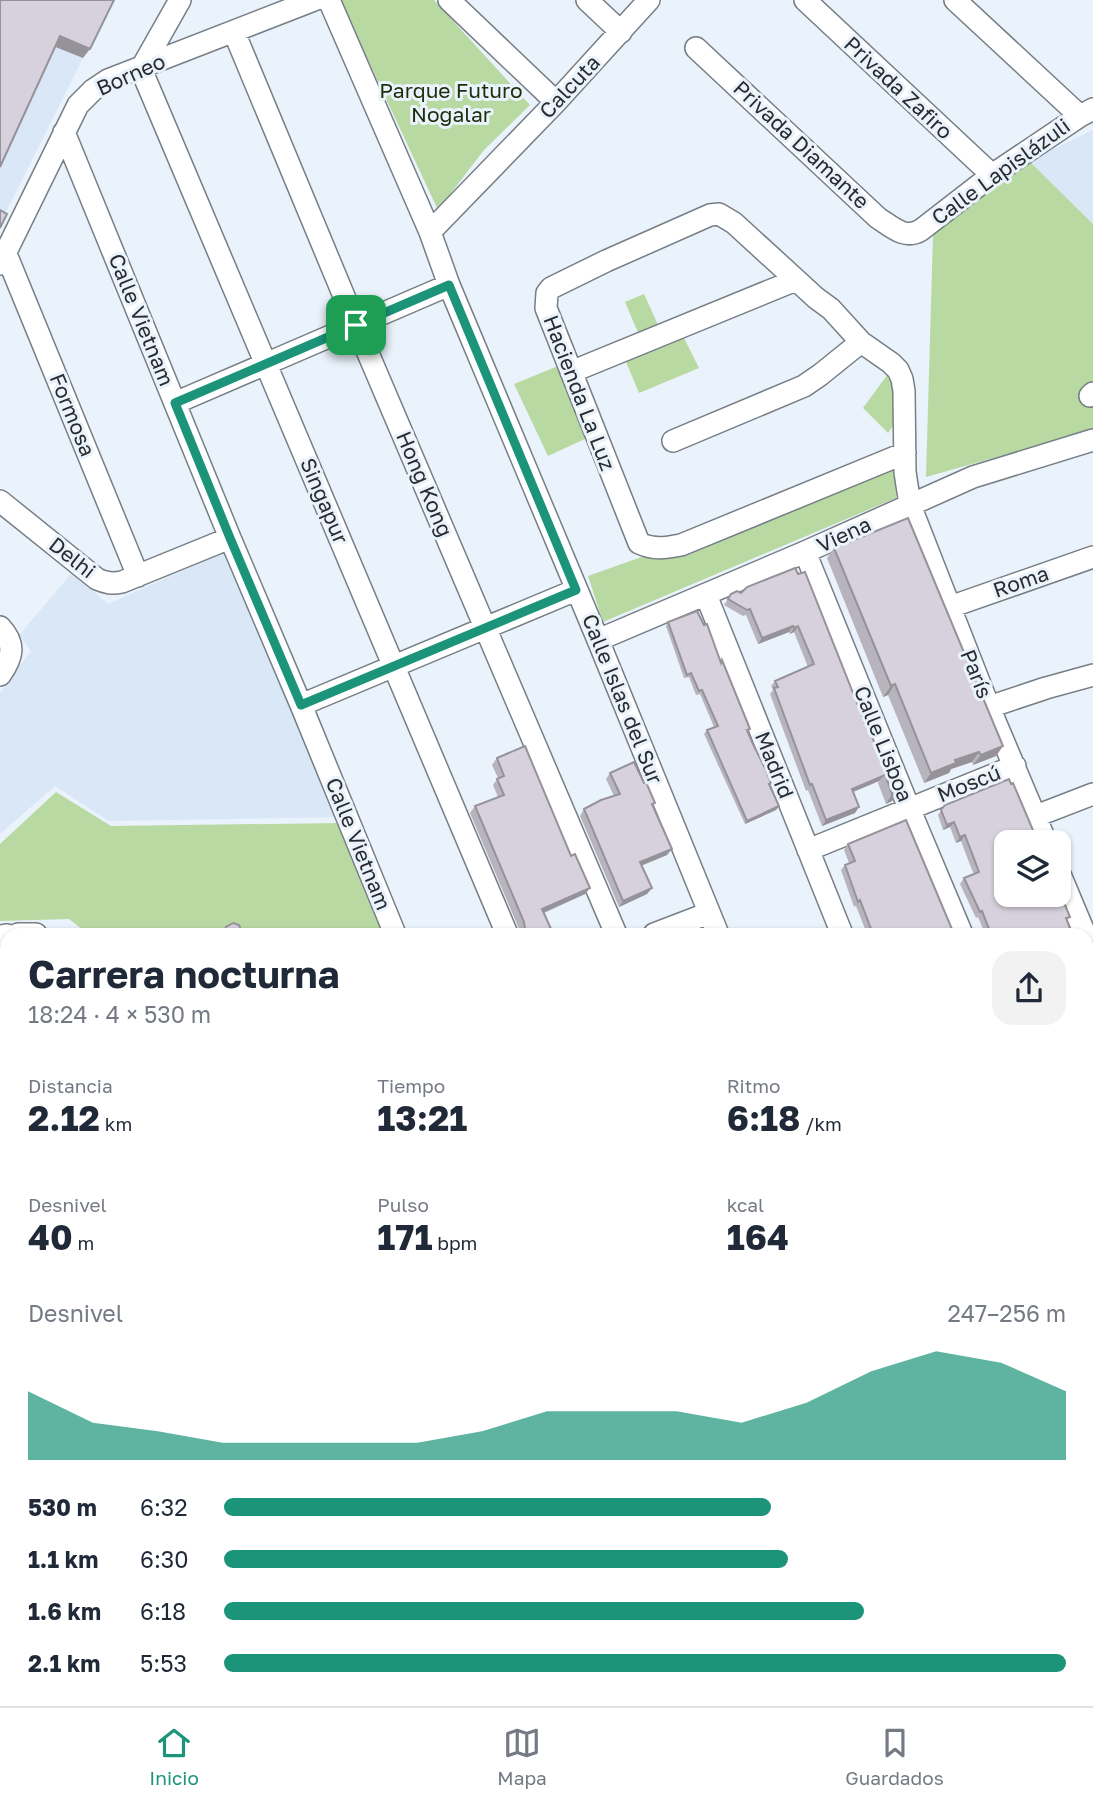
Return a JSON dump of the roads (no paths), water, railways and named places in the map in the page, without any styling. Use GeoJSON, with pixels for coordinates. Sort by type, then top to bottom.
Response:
{"type":"FeatureCollection","features":[{"type":"Feature","properties":{"kind":"street"},"geometry":{"type":"LineString","coordinates":[[141,69],[180,0]]}},
{"type":"Feature","properties":{"kind":"street","name":"Borneo"},"geometry":{"type":"LineString","coordinates":[[3,259],[78,105],[93,90],[108,80],[314,0]]}},
{"type":"Feature","properties":{"kind":"street","name":"Calle Islas del Sur"},"geometry":{"type":"LineString","coordinates":[[329,0],[430,232],[449,285],[715,928]]}},
{"type":"Feature","properties":{"kind":"street"},"geometry":{"type":"LineString","coordinates":[[449,0],[556,102]]}},
{"type":"Feature","properties":{"kind":"street"},"geometry":{"type":"LineString","coordinates":[[587,0],[621,32]]}},
{"type":"Feature","properties":{"kind":"street","name":"Calcuta"},"geometry":{"type":"LineString","coordinates":[[430,232],[556,102],[649,0]]}},
{"type":"Feature","properties":{"kind":"street","name":"Privada Zafiro"},"geometry":{"type":"LineString","coordinates":[[805,0],[992,175]]}},
{"type":"Feature","properties":{"kind":"street"},"geometry":{"type":"LineString","coordinates":[[955,0],[1086,112]]}},
{"type":"Feature","properties":{"kind":"street","name":"Hong Kong"},"geometry":{"type":"LineString","coordinates":[[234,32],[613,928]]}},
{"type":"Feature","properties":{"kind":"street","name":"Privada Diamante"},"geometry":{"type":"LineString","coordinates":[[696,48],[878,218],[910,235]]}},
{"type":"Feature","properties":{"kind":"street","name":"Singapur"},"geometry":{"type":"LineString","coordinates":[[141,69],[504,928]]}},
{"type":"Feature","properties":{"kind":"street","name":"Calle Lapislázuli"},"geometry":{"type":"LineString","coordinates":[[910,235],[921,230],[992,175],[1086,112]]}},
{"type":"Feature","properties":{"kind":"street","name":"Calle Vietnam"},"geometry":{"type":"LineString","coordinates":[[64,132],[393,928]]}},
{"type":"Feature","properties":{"kind":"street","name":"Hacienda La Luz"},"geometry":{"type":"LineString","coordinates":[[905,453],[681,545],[657,549],[647,547],[639,543],[570,372],[546,308],[547,293],[551,288],[606,261],[710,215],[719,214],[734,223],[831,309],[861,342],[898,370],[902,379],[905,453],[905,472],[910,505]]}},
{"type":"Feature","properties":{"kind":"street","name":"Formosa"},"geometry":{"type":"LineString","coordinates":[[3,259],[138,576]]}},
{"type":"Feature","properties":{"kind":"street"},"geometry":{"type":"LineString","coordinates":[[570,372],[796,280]]}},
{"type":"Feature","properties":{"kind":"street"},"geometry":{"type":"LineString","coordinates":[[175,403],[449,285]]}},
{"type":"Feature","properties":{"kind":"street"},"geometry":{"type":"LineString","coordinates":[[673,441],[804,386],[861,342]]}},
{"type":"Feature","properties":{"kind":"street","name":"Viena"},"geometry":{"type":"LineString","coordinates":[[598,640],[806,552],[973,477],[1093,440]]}},
{"type":"Feature","properties":{"kind":"street","name":"Delhi"},"geometry":{"type":"LineString","coordinates":[[0,501],[105,583],[113,584],[138,576],[230,538]]}},
{"type":"Feature","properties":{"kind":"street","name":"París"},"geometry":{"type":"LineString","coordinates":[[910,505],[989,707],[1041,830]]}},
{"type":"Feature","properties":{"kind":"street","name":"Calle Lisboa"},"geometry":{"type":"LineString","coordinates":[[806,552],[959,928]]}},
{"type":"Feature","properties":{"kind":"street","name":"Roma"},"geometry":{"type":"LineString","coordinates":[[950,607],[1093,557]]}},
{"type":"Feature","properties":{"kind":"street"},"geometry":{"type":"LineString","coordinates":[[301,705],[576,590]]}},
{"type":"Feature","properties":{"kind":"street","name":"Madrid"},"geometry":{"type":"LineString","coordinates":[[706,595],[840,928]]}},
{"type":"Feature","properties":{"kind":"street"},"geometry":{"type":"LineString","coordinates":[[0,675],[11,655],[9,638],[1,628]]}},
{"type":"Feature","properties":{"kind":"street"},"geometry":{"type":"LineString","coordinates":[[989,707],[1093,675]]}},
{"type":"Feature","properties":{"kind":"street","name":"Moscú"},"geometry":{"type":"LineString","coordinates":[[808,850],[1015,766]]}},
{"type":"Feature","properties":{"kind":"street"},"geometry":{"type":"LineString","coordinates":[[1036,816],[1093,794]]}},
{"type":"Feature","properties":{"kind":"street"},"geometry":{"type":"LineString","coordinates":[[1071,889],[1084,908],[1085,928]]}},
{"type":"Feature","properties":{"kind":"street"},"geometry":{"type":"LineString","coordinates":[[670,928],[709,913]]}},
{"type":"Feature","properties":{"kind":"park label","name":"Parque Futuro Nogalar"},"geometry":{"type":"Point","coordinates":[451,103]}}]}
